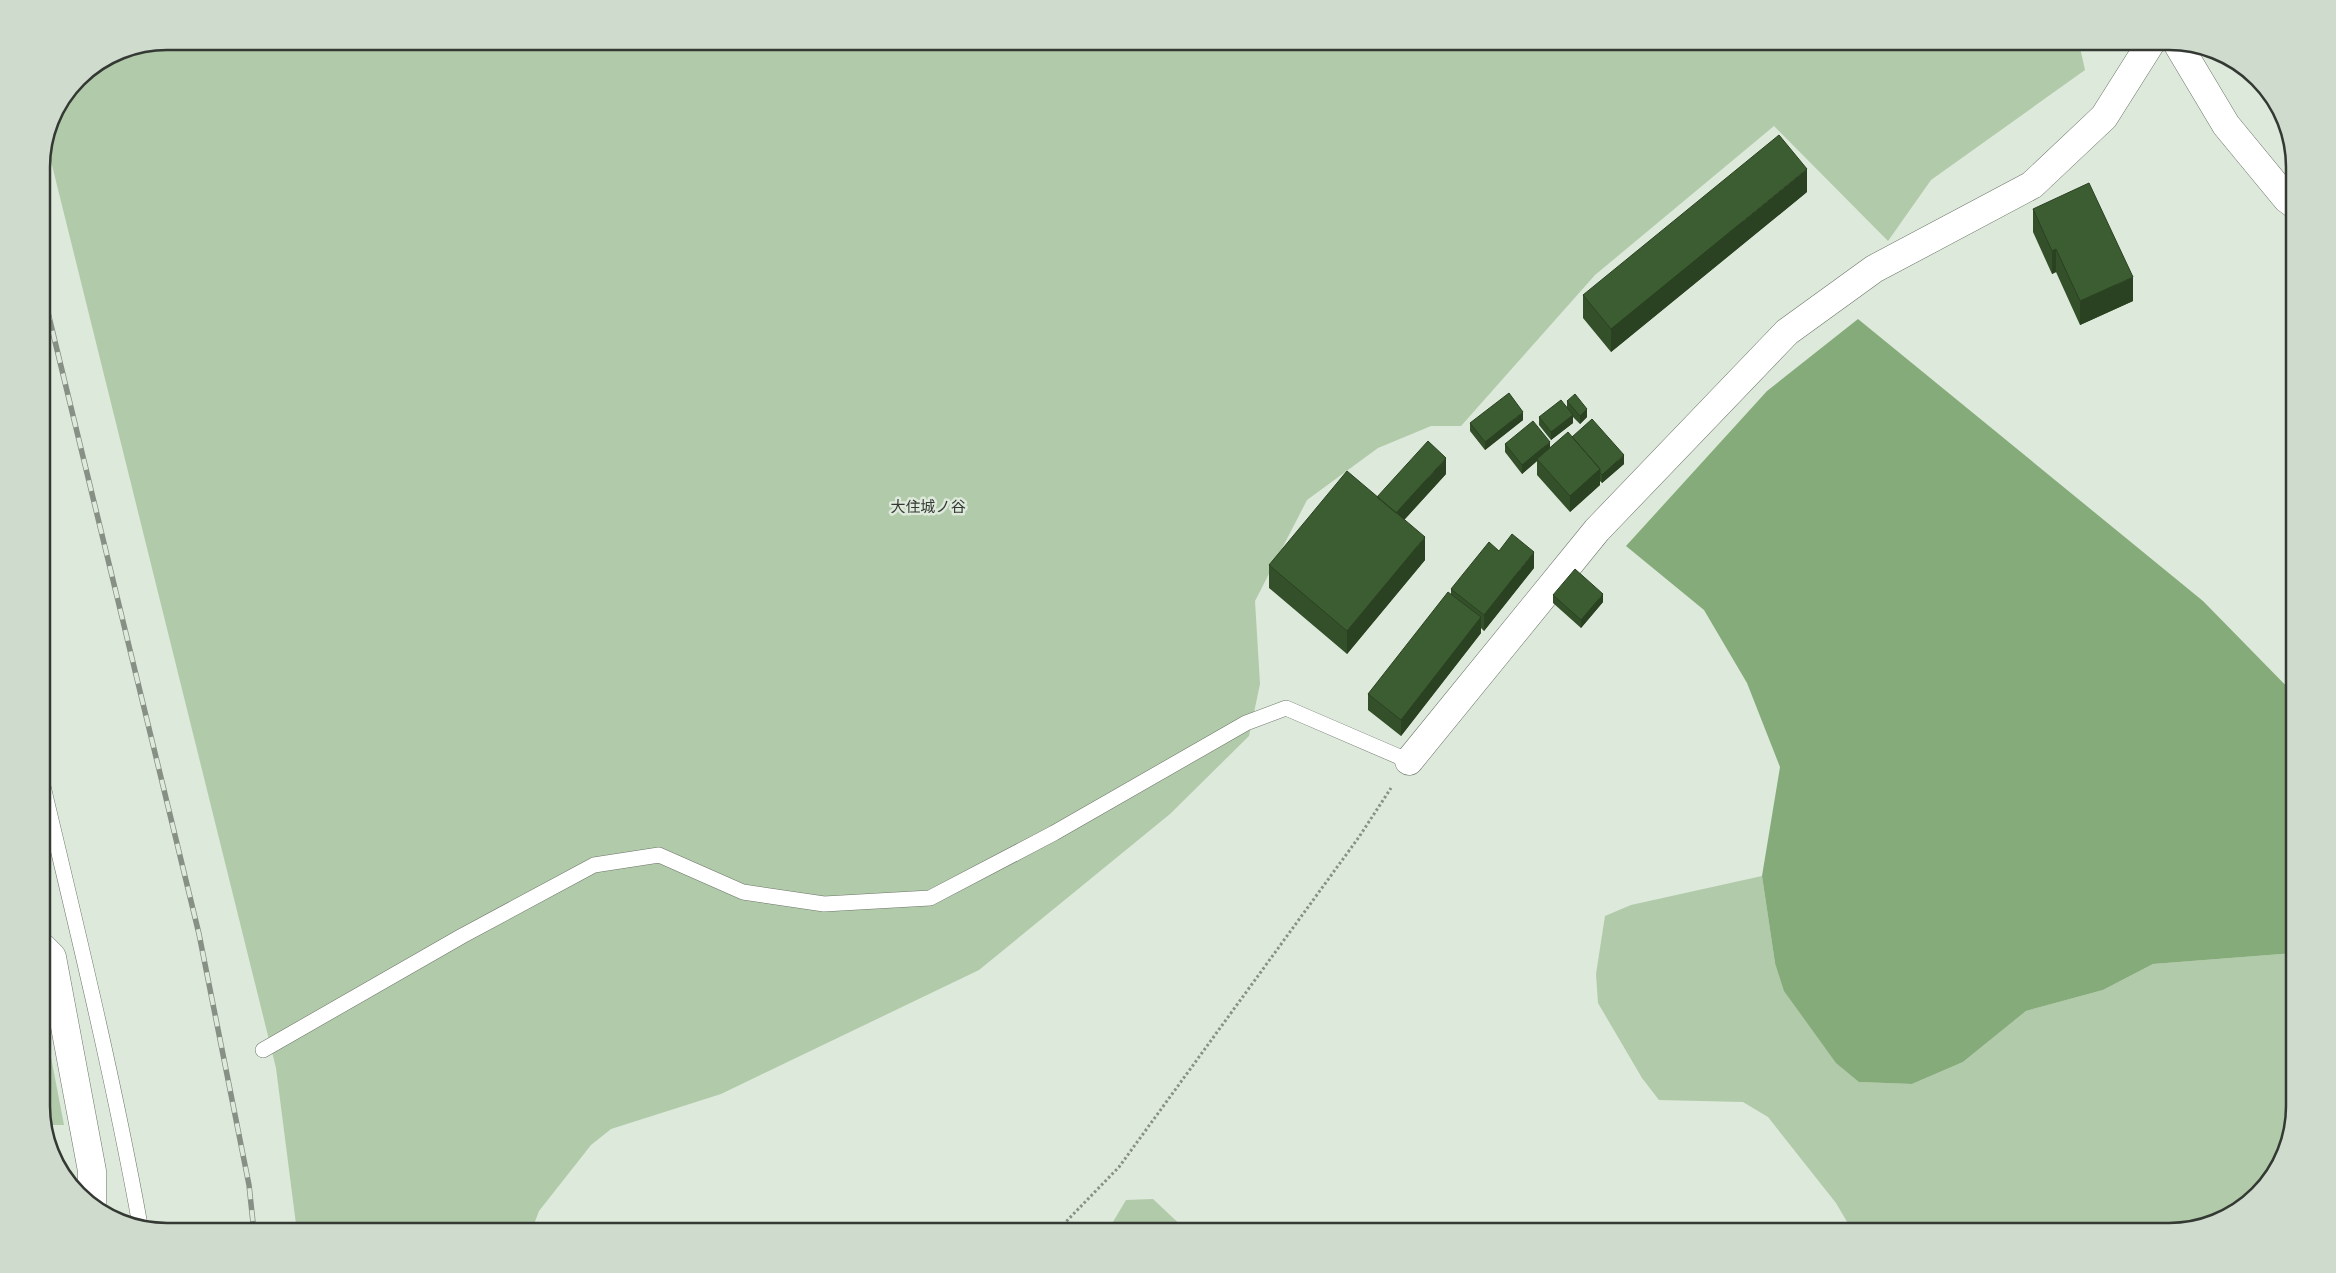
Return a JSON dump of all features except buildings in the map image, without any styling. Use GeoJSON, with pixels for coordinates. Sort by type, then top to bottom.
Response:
{"type":"FeatureCollection","features":[{"type":"Feature","properties":{"kind":"street"},"geometry":{"type":"LineString","coordinates":[[1409,761],[1598,530],[1787,332],[1874,269],[2032,185],[2104,117],[2146,50]]}},
{"type":"Feature","properties":{"kind":"street"},"geometry":{"type":"LineString","coordinates":[[2182,51],[2226,125],[2286,198]]}},
{"type":"Feature","properties":{"kind":"street"},"geometry":{"type":"LineString","coordinates":[[50,955],[52,957],[92,1171],[92,1196]]}},
{"type":"Feature","properties":{"kind":"lane"},"geometry":{"type":"LineString","coordinates":[[263,1050],[462,936],[594,865],[659,855],[743,892],[824,904],[930,898],[1054,833],[1246,723],[1286,708],[1409,761]]}},
{"type":"Feature","properties":{"kind":"lane"},"geometry":{"type":"LineString","coordinates":[[50,816],[126,1148],[139,1219]]}},
{"type":"Feature","properties":{"kind":"path"},"geometry":{"type":"LineString","coordinates":[[1065,1223],[1120,1167],[1359,837],[1409,761]]}},
{"type":"Feature","properties":{"kind":"shaded area"},"geometry":{"type":"Polygon","coordinates":[[[160,50],[2081,50],[2085,70],[1931,180],[1888,241],[1774,126],[1595,275],[1461,426],[1431,426],[1378,448],[1307,500],[1255,601],[1260,684],[1249,736],[1170,814],[979,970],[721,1094],[611,1129],[591,1145],[539,1211],[534,1223],[296,1223],[276,1068],[50,158],[59,122],[74,96],[90,79],[115,62],[144,52],[160,50]]]}},
{"type":"Feature","properties":{"kind":"shaded area"},"geometry":{"type":"Polygon","coordinates":[[[1858,319],[2203,601],[2286,686],[2286,954],[2153,964],[2103,990],[2026,1011],[1963,1062],[1912,1084],[1859,1082],[1836,1063],[1784,991],[1775,963],[1762,876],[1780,767],[1747,683],[1704,610],[1626,546],[1767,391],[1858,319]]]}},
{"type":"Feature","properties":{"kind":"shaded area"},"geometry":{"type":"Polygon","coordinates":[[[1762,876],[1775,963],[1860,1082],[1912,1084],[1963,1062],[2026,1011],[2103,990],[2153,964],[2286,954],[2286,1106],[2280,1143],[2266,1171],[2252,1189],[2240,1199],[2214,1214],[2184,1222],[1848,1223],[1836,1203],[1768,1117],[1743,1102],[1659,1100],[1642,1078],[1598,1003],[1596,974],[1605,916],[1631,905],[1762,876]]]}},
{"type":"Feature","properties":{"kind":"shaded area"},"geometry":{"type":"Polygon","coordinates":[[[50,1052],[64,1125],[52,1125],[50,1052]]]}},
{"type":"Feature","properties":{"kind":"shaded area"},"geometry":{"type":"Polygon","coordinates":[[[1153,1199],[1178,1223],[1112,1223],[1126,1200],[1153,1199]]]}},
{"type":"Feature","properties":{"kind":"railway"},"geometry":{"type":"LineString","coordinates":[[50,321],[199,934],[249,1185],[253,1223]]}},
{"type":"Feature","properties":{"kind":"district","name":"大住城ノ谷"},"geometry":{"type":"Point","coordinates":[928,507]}}]}
